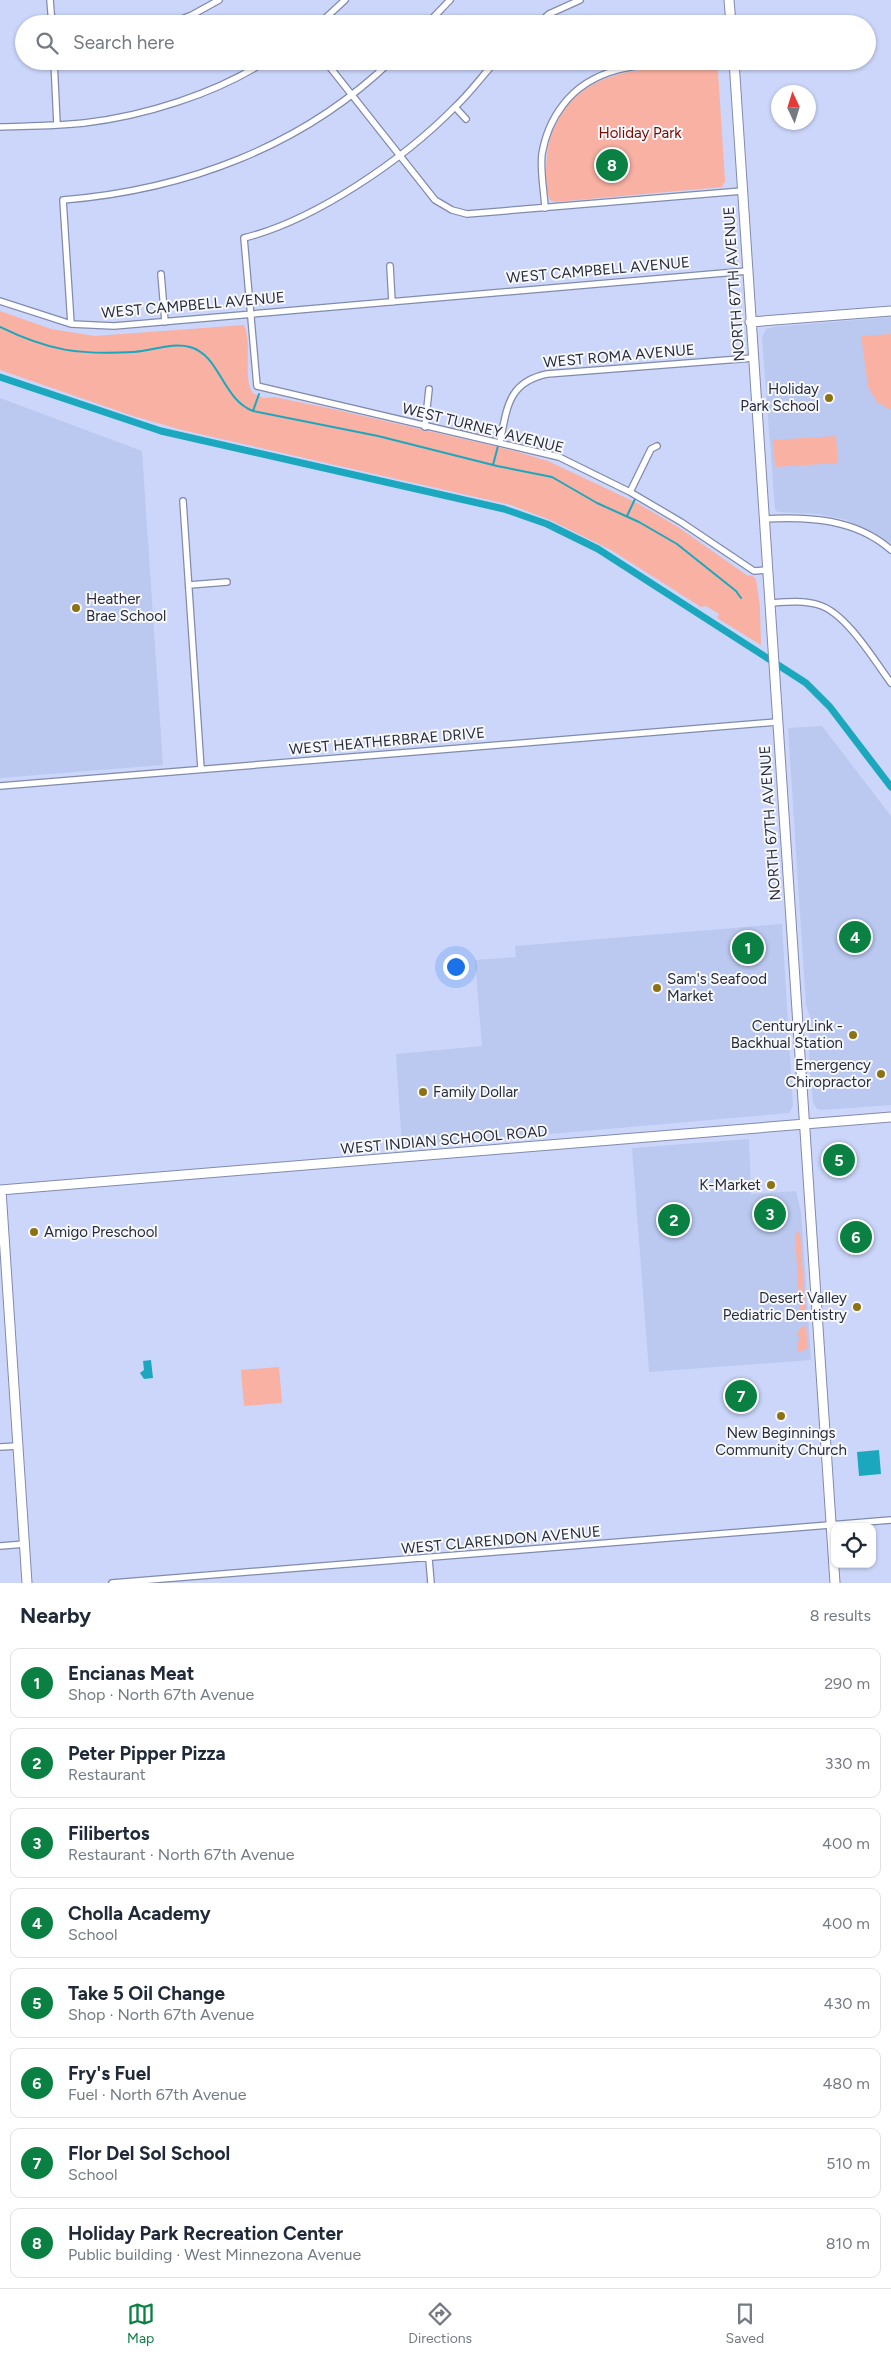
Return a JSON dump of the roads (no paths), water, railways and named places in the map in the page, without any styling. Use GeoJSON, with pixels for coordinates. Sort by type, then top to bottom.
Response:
{"type":"FeatureCollection","features":[{"type":"Feature","properties":{"kind":"main road"},"geometry":{"type":"LineString","coordinates":[[730,0],[731,15]]}},
{"type":"Feature","properties":{"kind":"main road","name":"NORTH 67TH AVENUE"},"geometry":{"type":"LineString","coordinates":[[735,70],[834,1583]]}},
{"type":"Feature","properties":{"kind":"main road"},"geometry":{"type":"LineString","coordinates":[[750,322],[891,311]]}},
{"type":"Feature","properties":{"kind":"main road","name":"WEST INDIAN SCHOOL ROAD"},"geometry":{"type":"LineString","coordinates":[[0,1190],[891,1117]]}},
{"type":"Feature","properties":{"kind":"main road"},"geometry":{"type":"LineString","coordinates":[[0,1190],[27,1583]]}},
{"type":"Feature","properties":{"kind":"street"},"geometry":{"type":"LineString","coordinates":[[50,0],[51,15]]}},
{"type":"Feature","properties":{"kind":"street"},"geometry":{"type":"LineString","coordinates":[[192,15],[219,0]]}},
{"type":"Feature","properties":{"kind":"street"},"geometry":{"type":"LineString","coordinates":[[329,15],[345,0]]}},
{"type":"Feature","properties":{"kind":"street"},"geometry":{"type":"LineString","coordinates":[[436,15],[450,0]]}},
{"type":"Feature","properties":{"kind":"street"},"geometry":{"type":"LineString","coordinates":[[548,15],[580,0]]}},
{"type":"Feature","properties":{"kind":"street"},"geometry":{"type":"LineString","coordinates":[[54,70],[57,124]]}},
{"type":"Feature","properties":{"kind":"street"},"geometry":{"type":"LineString","coordinates":[[0,127],[116,118],[200,94],[248,70]]}},
{"type":"Feature","properties":{"kind":"street"},"geometry":{"type":"LineString","coordinates":[[332,70],[434,200],[452,210],[467,214],[742,191]]}},
{"type":"Feature","properties":{"kind":"street"},"geometry":{"type":"LineString","coordinates":[[70,324],[63,200],[136,192],[220,167],[255,153],[294,133],[351,95],[380,70]]}},
{"type":"Feature","properties":{"kind":"street"},"geometry":{"type":"LineString","coordinates":[[251,314],[244,238],[296,218],[367,178],[399,156],[455,107],[488,70]]}},
{"type":"Feature","properties":{"kind":"street"},"geometry":{"type":"LineString","coordinates":[[545,208],[542,154],[546,136],[557,113],[575,91],[591,79],[614,70]]}},
{"type":"Feature","properties":{"kind":"street"},"geometry":{"type":"LineString","coordinates":[[455,107],[466,120]]}},
{"type":"Feature","properties":{"kind":"street"},"geometry":{"type":"LineString","coordinates":[[390,266],[392,302]]}},
{"type":"Feature","properties":{"kind":"street","name":"WEST CAMPBELL AVENUE"},"geometry":{"type":"LineString","coordinates":[[0,301],[70,324],[114,326],[747,272]]}},
{"type":"Feature","properties":{"kind":"street"},"geometry":{"type":"LineString","coordinates":[[161,274],[165,322]]}},
{"type":"Feature","properties":{"kind":"street","name":"WEST TURNEY AVENUE"},"geometry":{"type":"LineString","coordinates":[[251,314],[257,386],[559,457],[630,492],[682,522],[754,571],[767,570]]}},
{"type":"Feature","properties":{"kind":"street","name":"WEST ROMA AVENUE"},"geometry":{"type":"LineString","coordinates":[[500,442],[510,398],[518,387],[531,378],[547,374],[753,358]]}},
{"type":"Feature","properties":{"kind":"street"},"geometry":{"type":"LineString","coordinates":[[425,427],[430,401],[429,389]]}},
{"type":"Feature","properties":{"kind":"street"},"geometry":{"type":"LineString","coordinates":[[630,492],[651,449],[657,446]]}},
{"type":"Feature","properties":{"kind":"street"},"geometry":{"type":"LineString","coordinates":[[183,501],[201,769]]}},
{"type":"Feature","properties":{"kind":"street"},"geometry":{"type":"LineString","coordinates":[[764,519],[809,518],[835,522],[864,532],[891,550]]}},
{"type":"Feature","properties":{"kind":"street"},"geometry":{"type":"LineString","coordinates":[[189,585],[227,582]]}},
{"type":"Feature","properties":{"kind":"street"},"geometry":{"type":"LineString","coordinates":[[769,603],[811,603],[830,609],[846,625],[891,682]]}},
{"type":"Feature","properties":{"kind":"street","name":"WEST HEATHERBRAE DRIVE"},"geometry":{"type":"LineString","coordinates":[[0,786],[777,722]]}},
{"type":"Feature","properties":{"kind":"street"},"geometry":{"type":"LineString","coordinates":[[0,1447],[18,1446]]}},
{"type":"Feature","properties":{"kind":"street","name":"WEST CLARENDON AVENUE"},"geometry":{"type":"LineString","coordinates":[[112,1583],[429,1559],[891,1520]]}},
{"type":"Feature","properties":{"kind":"street"},"geometry":{"type":"LineString","coordinates":[[0,1546],[25,1544]]}},
{"type":"Feature","properties":{"kind":"street"},"geometry":{"type":"LineString","coordinates":[[429,1559],[431,1583]]}},
{"type":"Feature","properties":{"kind":"waterway"},"geometry":{"type":"LineString","coordinates":[[0,327],[49,346],[80,352],[114,353],[169,346],[190,347],[208,359],[234,397],[253,411],[378,436],[497,466],[552,477],[597,503],[639,522],[677,544],[736,591],[741,598]]}},
{"type":"Feature","properties":{"kind":"waterway"},"geometry":{"type":"LineString","coordinates":[[0,377],[161,431],[504,509],[547,524],[598,549],[806,683],[830,707],[891,787]]}},
{"type":"Feature","properties":{"kind":"waterway"},"geometry":{"type":"LineString","coordinates":[[253,411],[259,394]]}},
{"type":"Feature","properties":{"kind":"waterway"},"geometry":{"type":"LineString","coordinates":[[493,465],[498,446]]}},
{"type":"Feature","properties":{"kind":"waterway"},"geometry":{"type":"LineString","coordinates":[[627,516],[635,499]]}},
{"type":"Feature","properties":{"kind":"place","name":"Holiday Park Recreation Center"},"geometry":{"type":"Point","coordinates":[612,165]}},
{"type":"Feature","properties":{"kind":"place","name":"Holiday Park School"},"geometry":{"type":"Point","coordinates":[829,398]}},
{"type":"Feature","properties":{"kind":"place","name":"Heather Brae School"},"geometry":{"type":"Point","coordinates":[76,608]}},
{"type":"Feature","properties":{"kind":"place","name":"Cholla Academy"},"geometry":{"type":"Point","coordinates":[855,937]}},
{"type":"Feature","properties":{"kind":"place","name":"Encianas Meat"},"geometry":{"type":"Point","coordinates":[748,948]}},
{"type":"Feature","properties":{"kind":"place","name":"Sam's Seafood Market"},"geometry":{"type":"Point","coordinates":[657,988]}},
{"type":"Feature","properties":{"kind":"place","name":"CenturyLink - Backhual Station"},"geometry":{"type":"Point","coordinates":[853,1035]}},
{"type":"Feature","properties":{"kind":"place","name":"Emergency Chiropractor"},"geometry":{"type":"Point","coordinates":[881,1074]}},
{"type":"Feature","properties":{"kind":"place","name":"Family Dollar"},"geometry":{"type":"Point","coordinates":[423,1092]}},
{"type":"Feature","properties":{"kind":"place","name":"Take 5 Oil Change"},"geometry":{"type":"Point","coordinates":[839,1160]}},
{"type":"Feature","properties":{"kind":"place","name":"K-Market"},"geometry":{"type":"Point","coordinates":[771,1185]}},
{"type":"Feature","properties":{"kind":"place","name":"Filibertos"},"geometry":{"type":"Point","coordinates":[770,1214]}},
{"type":"Feature","properties":{"kind":"place","name":"Peter Pipper Pizza"},"geometry":{"type":"Point","coordinates":[674,1220]}},
{"type":"Feature","properties":{"kind":"place","name":"Amigo Preschool"},"geometry":{"type":"Point","coordinates":[34,1232]}},
{"type":"Feature","properties":{"kind":"place","name":"Fry's Fuel"},"geometry":{"type":"Point","coordinates":[856,1237]}},
{"type":"Feature","properties":{"kind":"place","name":"Desert Valley Pediatric Dentistry"},"geometry":{"type":"Point","coordinates":[857,1307]}},
{"type":"Feature","properties":{"kind":"place","name":"Flor Del Sol School"},"geometry":{"type":"Point","coordinates":[741,1396]}},
{"type":"Feature","properties":{"kind":"place","name":"New Beginnings Community Church"},"geometry":{"type":"Point","coordinates":[781,1416]}},
{"type":"Feature","properties":{"kind":"park label","name":"Holiday Park"},"geometry":{"type":"Point","coordinates":[640,133]}}]}
